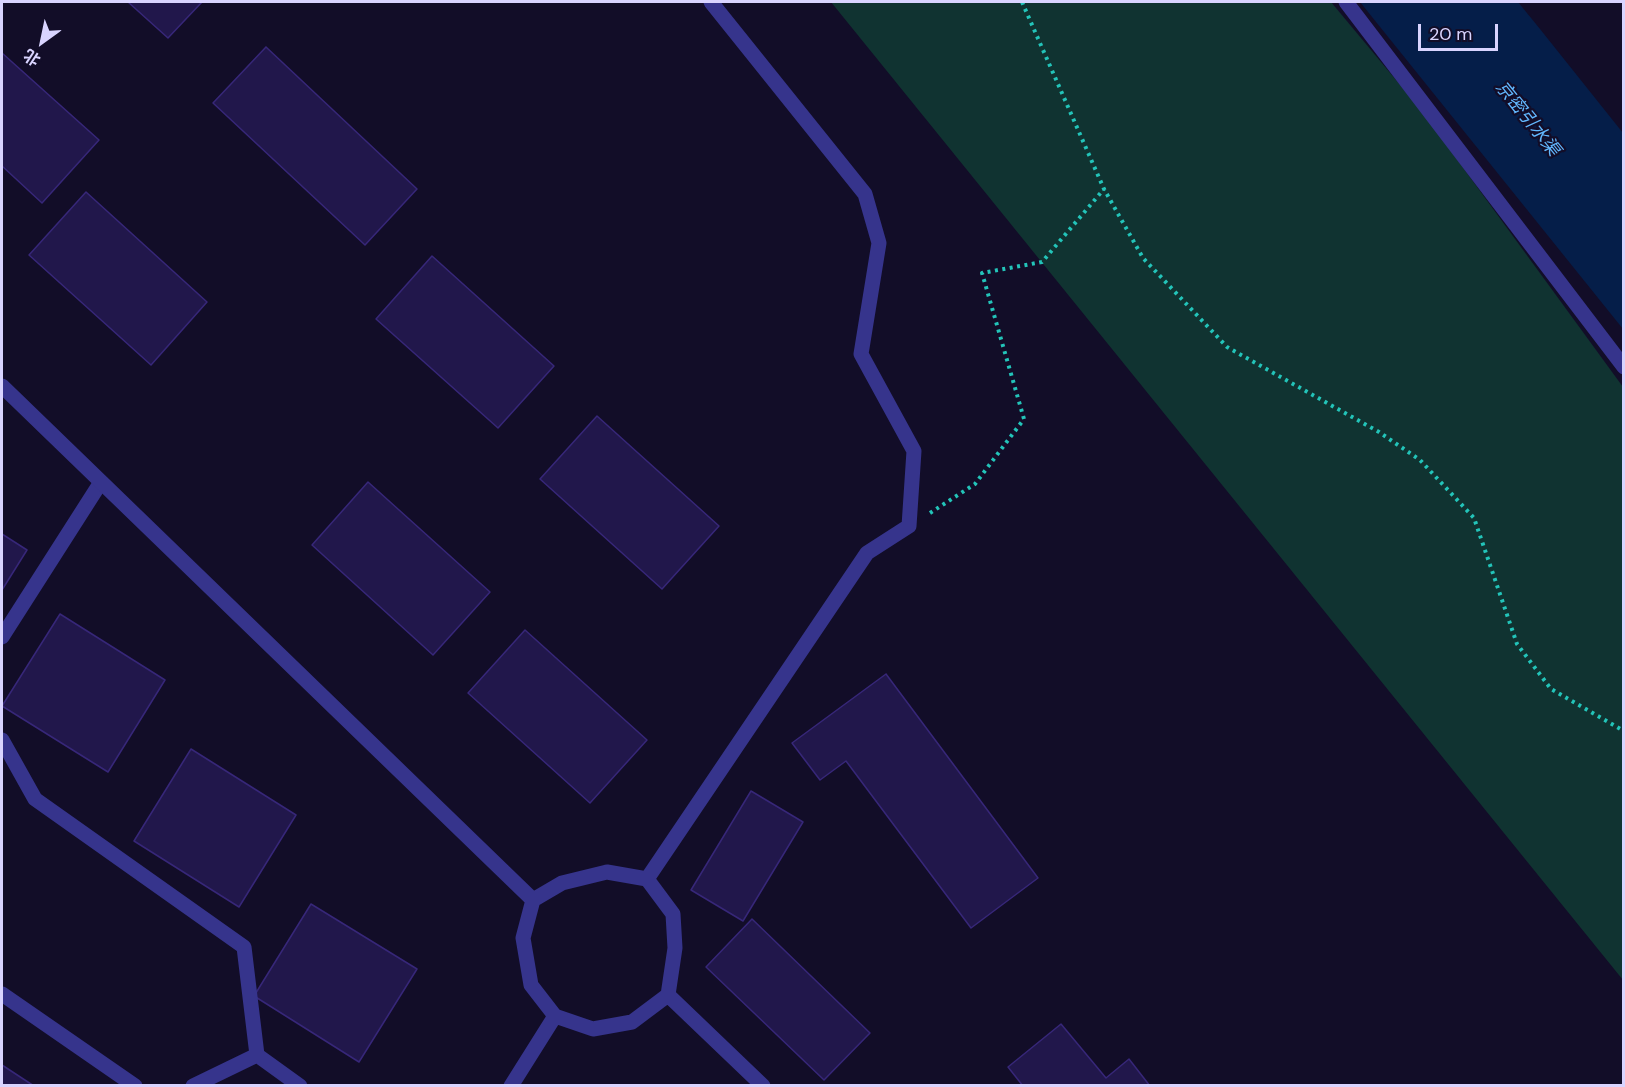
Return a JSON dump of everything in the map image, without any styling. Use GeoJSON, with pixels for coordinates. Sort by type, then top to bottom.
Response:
{"type":"FeatureCollection","features":[{"type":"Feature","properties":{"kind":"street"},"geometry":{"type":"LineString","coordinates":[[646,879],[867,553],[909,526],[914,451],[861,354],[879,243],[865,194],[711,2]]}},
{"type":"Feature","properties":{"kind":"street"},"geometry":{"type":"LineString","coordinates":[[1346,2],[1623,367]]}},
{"type":"Feature","properties":{"kind":"street"},"geometry":{"type":"LineString","coordinates":[[2,386],[533,900]]}},
{"type":"Feature","properties":{"kind":"street"},"geometry":{"type":"LineString","coordinates":[[2,637],[101,482]]}},
{"type":"Feature","properties":{"kind":"street"},"geometry":{"type":"LineString","coordinates":[[2,740],[35,799],[244,946],[257,1055],[300,1086]]}},
{"type":"Feature","properties":{"kind":"street"},"geometry":{"type":"LineString","coordinates":[[607,872],[646,879],[673,914],[675,948],[669,995],[632,1022],[593,1029],[555,1016],[531,985],[523,938],[533,900],[562,883],[607,872]]}},
{"type":"Feature","properties":{"kind":"street"},"geometry":{"type":"LineString","coordinates":[[2,994],[135,1086]]}},
{"type":"Feature","properties":{"kind":"street"},"geometry":{"type":"LineString","coordinates":[[669,995],[763,1086]]}},
{"type":"Feature","properties":{"kind":"street"},"geometry":{"type":"LineString","coordinates":[[512,1086],[555,1016]]}},
{"type":"Feature","properties":{"kind":"street"},"geometry":{"type":"LineString","coordinates":[[193,1086],[257,1055]]}},
{"type":"Feature","properties":{"kind":"path"},"geometry":{"type":"LineString","coordinates":[[1022,2],[1104,189],[1143,258],[1227,347],[1379,432],[1420,460],[1474,518],[1517,644],[1551,689],[1623,731]]}},
{"type":"Feature","properties":{"kind":"path"},"geometry":{"type":"LineString","coordinates":[[909,526],[975,484],[1024,419],[982,273],[1042,262],[1104,189]]}},
{"type":"Feature","properties":{"kind":"green space"},"geometry":{"type":"Polygon","coordinates":[[[831,2],[1331,2],[1421,110],[1623,387],[1623,980],[831,2]]]}},
{"type":"Feature","properties":{"kind":"water","name":"京密引水渠"},"geometry":{"type":"Polygon","coordinates":[[[1360,2],[1518,2],[1540,29],[1623,133],[1623,329],[1360,2]]]}},
{"type":"Feature","properties":{"kind":"building"},"geometry":{"type":"Polygon","coordinates":[[[128,2],[202,2],[168,38],[128,2]]]}},
{"type":"Feature","properties":{"kind":"building"},"geometry":{"type":"Polygon","coordinates":[[[266,47],[417,189],[365,245],[213,103],[266,47]]]}},
{"type":"Feature","properties":{"kind":"building"},"geometry":{"type":"Polygon","coordinates":[[[2,53],[99,140],[42,203],[2,166],[2,53]]]}},
{"type":"Feature","properties":{"kind":"building"},"geometry":{"type":"Polygon","coordinates":[[[86,192],[207,302],[151,365],[29,255],[86,192]]]}},
{"type":"Feature","properties":{"kind":"building"},"geometry":{"type":"Polygon","coordinates":[[[432,256],[554,366],[498,428],[376,319],[432,256]]]}},
{"type":"Feature","properties":{"kind":"building"},"geometry":{"type":"Polygon","coordinates":[[[597,416],[719,526],[662,589],[540,479],[597,416]]]}},
{"type":"Feature","properties":{"kind":"building"},"geometry":{"type":"Polygon","coordinates":[[[368,482],[490,592],[433,655],[312,545],[368,482]]]}},
{"type":"Feature","properties":{"kind":"building"},"geometry":{"type":"Polygon","coordinates":[[[2,534],[27,550],[2,590],[2,534]]]}},
{"type":"Feature","properties":{"kind":"building"},"geometry":{"type":"Polygon","coordinates":[[[60,614],[165,680],[108,772],[2,706],[60,614]]]}},
{"type":"Feature","properties":{"kind":"building"},"geometry":{"type":"Polygon","coordinates":[[[525,630],[647,740],[590,803],[468,693],[525,630]]]}},
{"type":"Feature","properties":{"kind":"building"},"geometry":{"type":"Polygon","coordinates":[[[886,674],[1038,878],[971,928],[846,761],[820,780],[792,743],[886,674]]]}},
{"type":"Feature","properties":{"kind":"building"},"geometry":{"type":"Polygon","coordinates":[[[191,749],[296,815],[239,907],[134,841],[191,749]]]}},
{"type":"Feature","properties":{"kind":"building"},"geometry":{"type":"Polygon","coordinates":[[[751,791],[803,822],[743,921],[691,890],[751,791]]]}},
{"type":"Feature","properties":{"kind":"building"},"geometry":{"type":"Polygon","coordinates":[[[311,904],[417,969],[359,1062],[254,996],[311,904]]]}},
{"type":"Feature","properties":{"kind":"building"},"geometry":{"type":"Polygon","coordinates":[[[752,919],[870,1033],[824,1080],[706,967],[752,919]]]}},
{"type":"Feature","properties":{"kind":"building"},"geometry":{"type":"Polygon","coordinates":[[[1061,1024],[1106,1078],[1129,1059],[1150,1086],[1023,1086],[1008,1067],[1061,1024]]]}},
{"type":"Feature","properties":{"kind":"building"},"geometry":{"type":"Polygon","coordinates":[[[2,1065],[34,1086],[2,1086],[2,1065]]]}}]}
